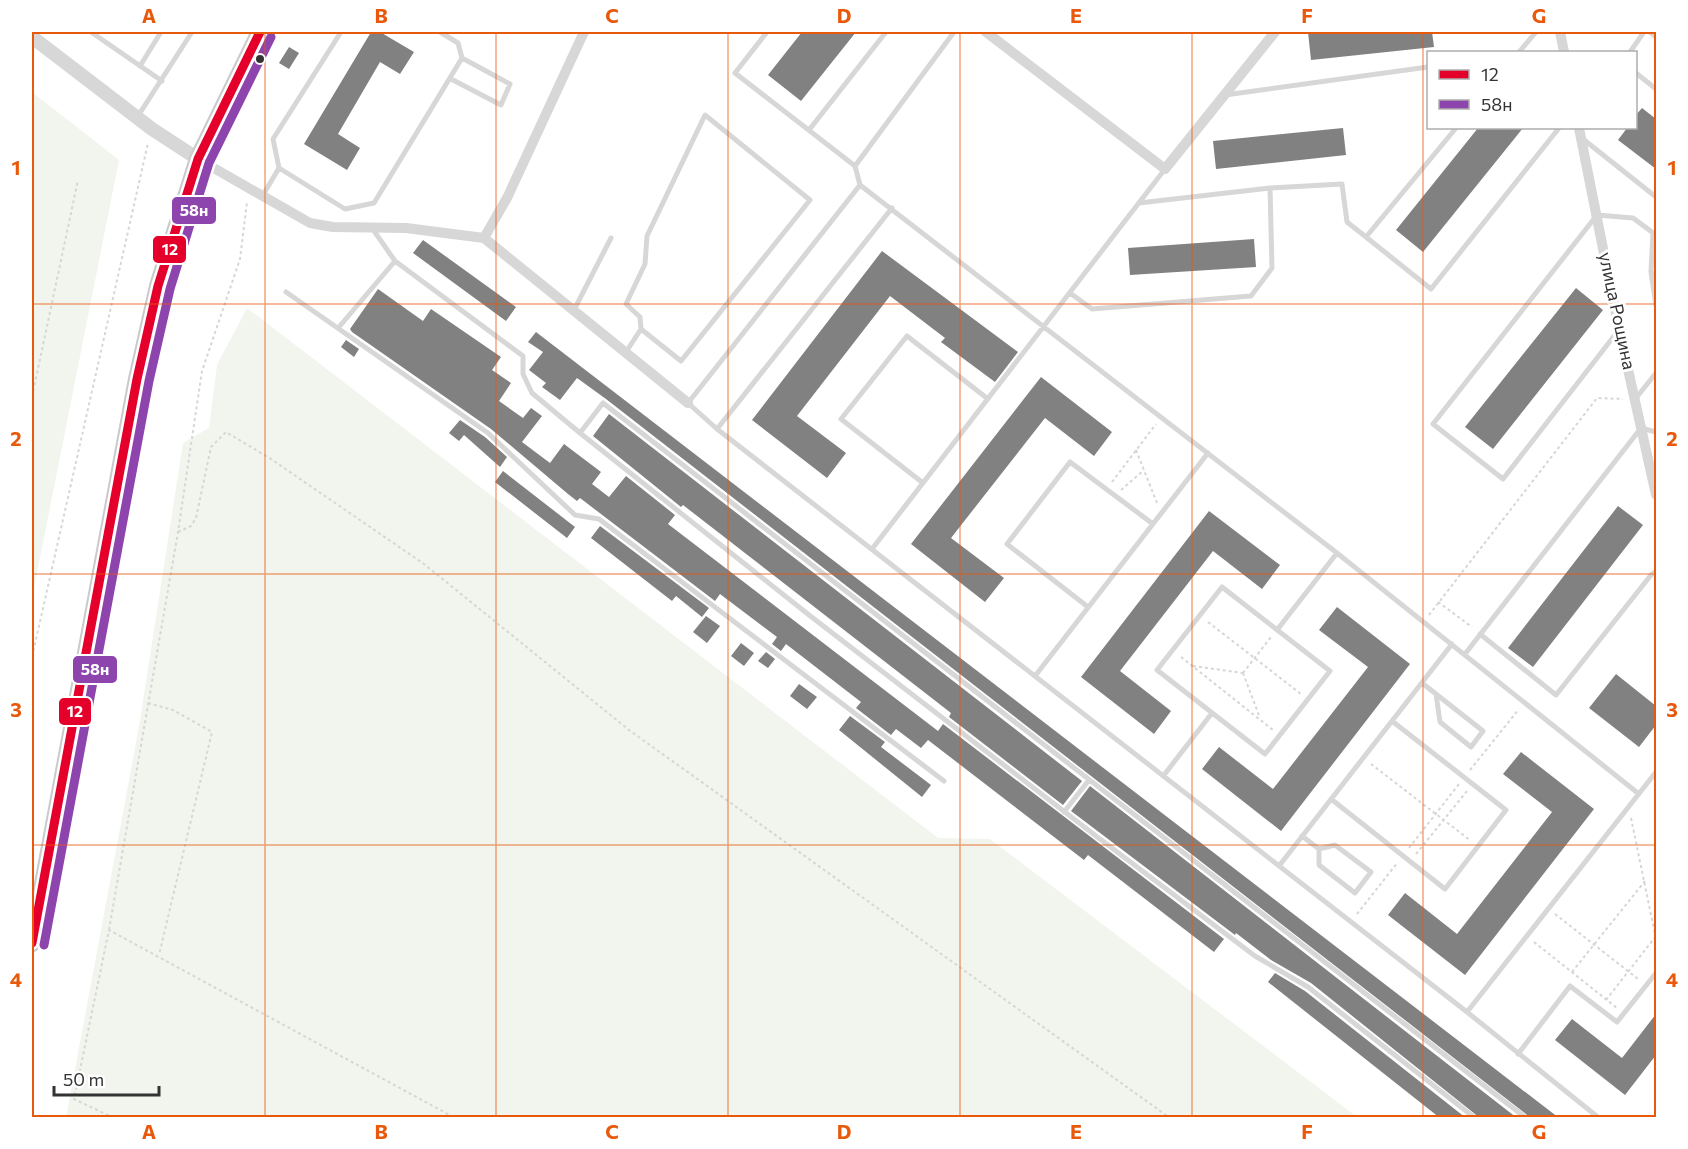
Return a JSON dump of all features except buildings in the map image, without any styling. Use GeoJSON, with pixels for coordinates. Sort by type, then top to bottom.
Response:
{"type":"FeatureCollection","features":[{"type":"Feature","properties":{"kind":"main road"},"geometry":{"type":"LineString","coordinates":[[32,943],[137,379],[158,286],[198,159],[260,32]]}},
{"type":"Feature","properties":{"kind":"street"},"geometry":{"type":"LineString","coordinates":[[484,238],[496,221],[584,32]]}},
{"type":"Feature","properties":{"kind":"street"},"geometry":{"type":"LineString","coordinates":[[986,32],[1165,170],[1275,32]]}},
{"type":"Feature","properties":{"kind":"street"},"geometry":{"type":"LineString","coordinates":[[1560,32],[1564,51]]}},
{"type":"Feature","properties":{"kind":"street"},"geometry":{"type":"LineString","coordinates":[[32,37],[152,129],[198,159],[310,222],[333,227],[371,226],[484,238],[688,404]]}},
{"type":"Feature","properties":{"kind":"street","name":"улица Рощина"},"geometry":{"type":"LineString","coordinates":[[1580,133],[1619,329],[1656,495]]}},
{"type":"Feature","properties":{"kind":"lane"},"geometry":{"type":"LineString","coordinates":[[91,32],[162,81]]}},
{"type":"Feature","properties":{"kind":"lane"},"geometry":{"type":"LineString","coordinates":[[140,66],[161,32]]}},
{"type":"Feature","properties":{"kind":"lane"},"geometry":{"type":"LineString","coordinates":[[137,116],[192,32]]}},
{"type":"Feature","properties":{"kind":"lane"},"geometry":{"type":"LineString","coordinates":[[263,195],[279,168],[273,139],[341,32]]}},
{"type":"Feature","properties":{"kind":"lane"},"geometry":{"type":"LineString","coordinates":[[279,168],[345,209],[374,202],[451,80],[462,58],[458,43],[440,32]]}},
{"type":"Feature","properties":{"kind":"lane"},"geometry":{"type":"LineString","coordinates":[[767,32],[735,73],[855,166],[860,185],[1337,553],[1639,794]]}},
{"type":"Feature","properties":{"kind":"lane"},"geometry":{"type":"LineString","coordinates":[[809,130],[886,32]]}},
{"type":"Feature","properties":{"kind":"lane"},"geometry":{"type":"LineString","coordinates":[[855,166],[954,32]]}},
{"type":"Feature","properties":{"kind":"lane"},"geometry":{"type":"LineString","coordinates":[[1519,51],[1536,32]]}},
{"type":"Feature","properties":{"kind":"lane"},"geometry":{"type":"LineString","coordinates":[[1631,51],[1644,32]]}},
{"type":"Feature","properties":{"kind":"lane"},"geometry":{"type":"LineString","coordinates":[[1650,32],[1656,37]]}},
{"type":"Feature","properties":{"kind":"lane"},"geometry":{"type":"LineString","coordinates":[[451,80],[501,105],[510,84],[462,58]]}},
{"type":"Feature","properties":{"kind":"lane"},"geometry":{"type":"LineString","coordinates":[[1224,95],[1427,67]]}},
{"type":"Feature","properties":{"kind":"lane"},"geometry":{"type":"LineString","coordinates":[[1637,75],[1656,89]]}},
{"type":"Feature","properties":{"kind":"lane"},"geometry":{"type":"LineString","coordinates":[[625,353],[641,329],[640,317],[628,308],[627,300],[645,264],[647,236],[705,115],[810,200],[681,362],[641,329]]}},
{"type":"Feature","properties":{"kind":"lane"},"geometry":{"type":"LineString","coordinates":[[1366,237],[1455,129]]}},
{"type":"Feature","properties":{"kind":"lane"},"geometry":{"type":"LineString","coordinates":[[1139,203],[1270,188],[1342,184],[1347,222],[1431,289],[1558,129]]}},
{"type":"Feature","properties":{"kind":"lane"},"geometry":{"type":"LineString","coordinates":[[1580,133],[1656,197]]}},
{"type":"Feature","properties":{"kind":"lane"},"geometry":{"type":"LineString","coordinates":[[872,549],[1165,170]]}},
{"type":"Feature","properties":{"kind":"lane"},"geometry":{"type":"LineString","coordinates":[[860,185],[688,404],[717,429],[1467,1012],[1599,1118]]}},
{"type":"Feature","properties":{"kind":"lane"},"geometry":{"type":"LineString","coordinates":[[1070,293],[1092,309],[1251,296],[1272,268],[1270,188]]}},
{"type":"Feature","properties":{"kind":"lane"},"geometry":{"type":"LineString","coordinates":[[717,429],[892,208]]}},
{"type":"Feature","properties":{"kind":"lane"},"geometry":{"type":"LineString","coordinates":[[1619,329],[1503,479],[1433,424],[1597,215],[1634,218],[1655,234],[1651,272],[1656,306]]}},
{"type":"Feature","properties":{"kind":"lane"},"geometry":{"type":"LineString","coordinates":[[371,226],[395,261],[523,356],[524,374],[532,393],[580,433],[809,615],[1064,812],[1255,956],[1308,987],[1476,1118]]}},
{"type":"Feature","properties":{"kind":"lane"},"geometry":{"type":"LineString","coordinates":[[573,312],[611,238]]}},
{"type":"Feature","properties":{"kind":"lane"},"geometry":{"type":"LineString","coordinates":[[339,327],[395,261]]}},
{"type":"Feature","properties":{"kind":"lane"},"geometry":{"type":"LineString","coordinates":[[1651,272],[1656,276]]}},
{"type":"Feature","properties":{"kind":"lane"},"geometry":{"type":"LineString","coordinates":[[286,292],[488,433],[575,515],[599,519],[944,781]]}},
{"type":"Feature","properties":{"kind":"lane"},"geometry":{"type":"LineString","coordinates":[[923,483],[841,419],[907,336],[988,399]]}},
{"type":"Feature","properties":{"kind":"lane"},"geometry":{"type":"LineString","coordinates":[[1635,400],[1656,373]]}},
{"type":"Feature","properties":{"kind":"lane"},"geometry":{"type":"LineString","coordinates":[[580,433],[603,403],[1526,1118]]}},
{"type":"Feature","properties":{"kind":"lane"},"geometry":{"type":"LineString","coordinates":[[1465,654],[1641,428],[1656,432]]}},
{"type":"Feature","properties":{"kind":"lane"},"geometry":{"type":"LineString","coordinates":[[1035,676],[1208,453]]}},
{"type":"Feature","properties":{"kind":"lane"},"geometry":{"type":"LineString","coordinates":[[1088,608],[1007,544],[1070,462],[1153,524]]}},
{"type":"Feature","properties":{"kind":"lane"},"geometry":{"type":"LineString","coordinates":[[1277,630],[1337,553]]}},
{"type":"Feature","properties":{"kind":"lane"},"geometry":{"type":"LineString","coordinates":[[1480,634],[1557,695],[1656,571]]}},
{"type":"Feature","properties":{"kind":"lane"},"geometry":{"type":"LineString","coordinates":[[1222,587],[1277,630],[1330,671],[1265,754],[1157,669],[1222,587]]}},
{"type":"Feature","properties":{"kind":"lane"},"geometry":{"type":"LineString","coordinates":[[1279,866],[1452,644]]}},
{"type":"Feature","properties":{"kind":"lane"},"geometry":{"type":"LineString","coordinates":[[1422,683],[1436,694],[1483,731],[1471,747],[1440,722],[1436,694]]}},
{"type":"Feature","properties":{"kind":"lane"},"geometry":{"type":"LineString","coordinates":[[1164,775],[1212,713]]}},
{"type":"Feature","properties":{"kind":"lane"},"geometry":{"type":"LineString","coordinates":[[1331,799],[1445,889],[1478,847],[1506,810],[1392,721]]}},
{"type":"Feature","properties":{"kind":"lane"},"geometry":{"type":"LineString","coordinates":[[1467,1012],[1656,772]]}},
{"type":"Feature","properties":{"kind":"lane"},"geometry":{"type":"LineString","coordinates":[[1064,812],[1089,780]]}},
{"type":"Feature","properties":{"kind":"lane"},"geometry":{"type":"LineString","coordinates":[[1302,836],[1319,849]]}},
{"type":"Feature","properties":{"kind":"lane"},"geometry":{"type":"LineString","coordinates":[[1335,845],[1371,872],[1355,893],[1319,865],[1319,849],[1335,845]]}},
{"type":"Feature","properties":{"kind":"lane"},"geometry":{"type":"LineString","coordinates":[[1518,1054],[1570,986],[1617,1022],[1656,973]]}},
{"type":"Feature","properties":{"kind":"path"},"geometry":{"type":"LineString","coordinates":[[32,657],[140,171],[152,129]]}},
{"type":"Feature","properties":{"kind":"path"},"geometry":{"type":"LineString","coordinates":[[32,397],[78,180]]}},
{"type":"Feature","properties":{"kind":"path"},"geometry":{"type":"LineString","coordinates":[[114,1118],[74,1098],[109,930],[178,532],[202,371],[240,259],[249,187]]}},
{"type":"Feature","properties":{"kind":"path"},"geometry":{"type":"LineString","coordinates":[[1423,622],[1597,398],[1635,400]]}},
{"type":"Feature","properties":{"kind":"path"},"geometry":{"type":"LineString","coordinates":[[1106,489],[1161,417]]}},
{"type":"Feature","properties":{"kind":"path"},"geometry":{"type":"LineString","coordinates":[[178,532],[191,526],[195,518],[211,447],[226,432],[271,459],[424,564],[629,730],[1170,1118]]}},
{"type":"Feature","properties":{"kind":"path"},"geometry":{"type":"LineString","coordinates":[[1136,450],[1161,514]]}},
{"type":"Feature","properties":{"kind":"path"},"geometry":{"type":"LineString","coordinates":[[1114,495],[1144,470]]}},
{"type":"Feature","properties":{"kind":"path"},"geometry":{"type":"LineString","coordinates":[[1438,602],[1480,634]]}},
{"type":"Feature","properties":{"kind":"path"},"geometry":{"type":"LineString","coordinates":[[1200,615],[1308,700]]}},
{"type":"Feature","properties":{"kind":"path"},"geometry":{"type":"LineString","coordinates":[[1243,673],[1277,630]]}},
{"type":"Feature","properties":{"kind":"path"},"geometry":{"type":"LineString","coordinates":[[1172,651],[1280,735]]}},
{"type":"Feature","properties":{"kind":"path"},"geometry":{"type":"LineString","coordinates":[[1191,665],[1243,673]]}},
{"type":"Feature","properties":{"kind":"path"},"geometry":{"type":"LineString","coordinates":[[1243,673],[1261,720]]}},
{"type":"Feature","properties":{"kind":"path"},"geometry":{"type":"LineString","coordinates":[[1352,922],[1524,702]]}},
{"type":"Feature","properties":{"kind":"path"},"geometry":{"type":"LineString","coordinates":[[148,704],[173,710],[212,732],[159,955]]}},
{"type":"Feature","properties":{"kind":"path"},"geometry":{"type":"LineString","coordinates":[[1363,757],[1478,847]]}},
{"type":"Feature","properties":{"kind":"path"},"geometry":{"type":"LineString","coordinates":[[1410,862],[1472,784]]}},
{"type":"Feature","properties":{"kind":"path"},"geometry":{"type":"LineString","coordinates":[[1599,1008],[1656,937],[1629,807]]}},
{"type":"Feature","properties":{"kind":"path"},"geometry":{"type":"LineString","coordinates":[[1572,972],[1645,881]]}},
{"type":"Feature","properties":{"kind":"path"},"geometry":{"type":"LineString","coordinates":[[1548,908],[1646,986]]}},
{"type":"Feature","properties":{"kind":"path"},"geometry":{"type":"LineString","coordinates":[[109,930],[159,955],[455,1118]]}},
{"type":"Feature","properties":{"kind":"path"},"geometry":{"type":"LineString","coordinates":[[1527,936],[1624,1013]]}},
{"type":"Feature","properties":{"kind":"shaded area"},"geometry":{"type":"Polygon","coordinates":[[[32,92],[119,160],[32,598],[32,92]]]}},
{"type":"Feature","properties":{"kind":"shaded area"},"geometry":{"type":"Polygon","coordinates":[[[247,308],[938,838],[990,839],[1357,1117],[66,1117],[139,727],[183,443],[209,428],[217,365],[247,308]]]}},
{"type":"Feature","properties":{"kind":"transit line","name":"12"},"geometry":{"type":"LineString","coordinates":[[32,943],[137,379],[158,286],[198,159],[260,32]]}},
{"type":"Feature","properties":{"kind":"transit line","name":"58н"},"geometry":{"type":"LineString","coordinates":[[44,945],[149,381],[170,289],[209,163],[271,37]]}}]}
